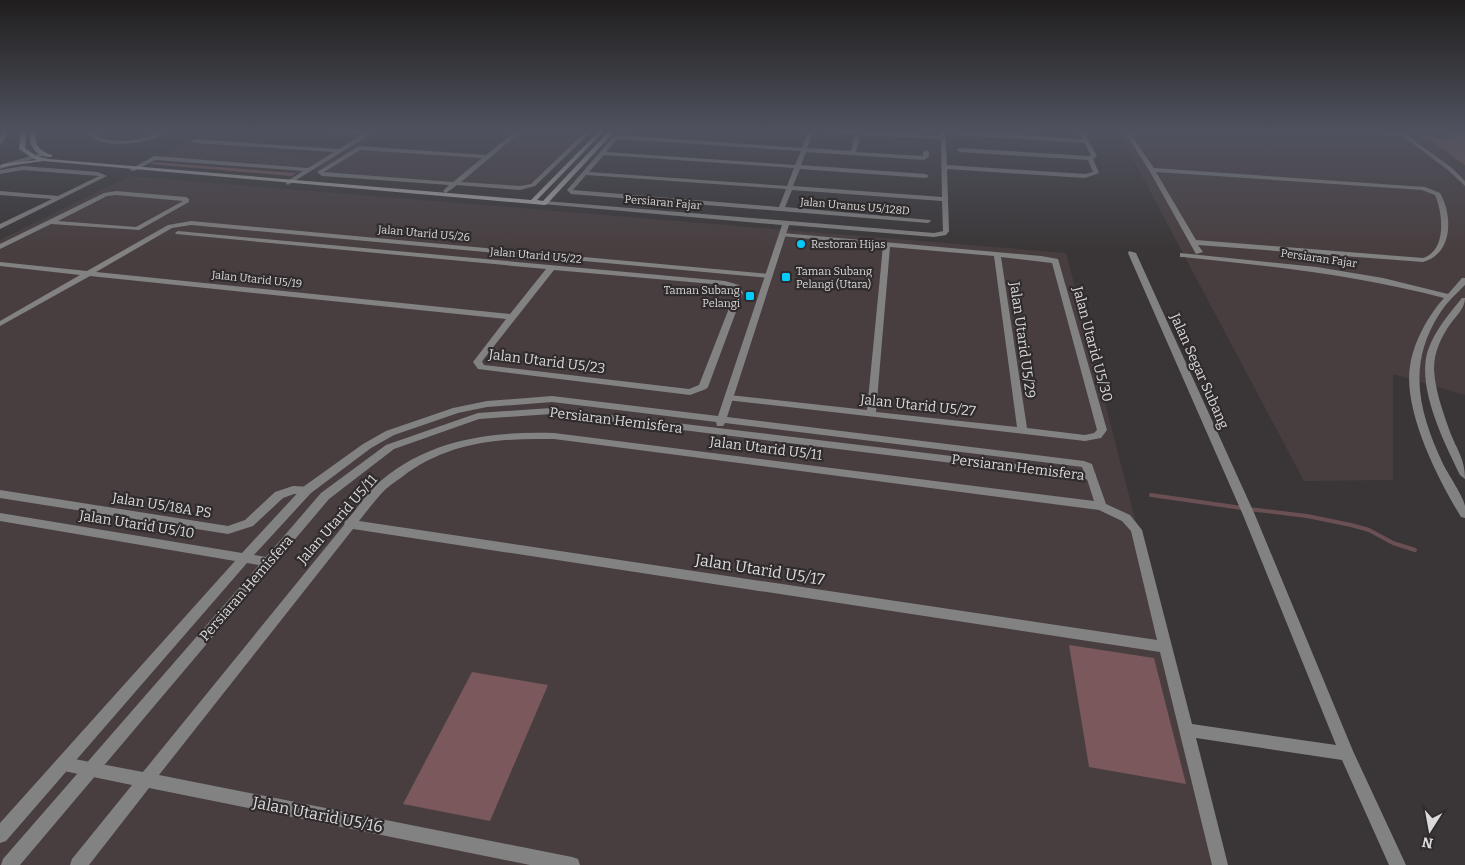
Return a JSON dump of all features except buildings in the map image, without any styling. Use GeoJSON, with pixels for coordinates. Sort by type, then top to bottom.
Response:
{"type":"FeatureCollection","features":[{"type":"Feature","properties":{"kind":"main road","name":"Persiaran Fajar"},"geometry":{"type":"LineString","coordinates":[[152,171],[446,191],[534,200]]}},
{"type":"Feature","properties":{"kind":"main road","name":"Persiaran Fajar"},"geometry":{"type":"LineString","coordinates":[[193,171],[547,201]]}},
{"type":"Feature","properties":{"kind":"main road"},"geometry":{"type":"LineString","coordinates":[[534,200],[562,171]]}},
{"type":"Feature","properties":{"kind":"main road"},"geometry":{"type":"LineString","coordinates":[[547,201],[575,171]]}},
{"type":"Feature","properties":{"kind":"street"},"geometry":{"type":"LineString","coordinates":[[2,225],[104,176],[63,171]]}},
{"type":"Feature","properties":{"kind":"street"},"geometry":{"type":"LineString","coordinates":[[291,181],[306,171]]}},
{"type":"Feature","properties":{"kind":"street"},"geometry":{"type":"LineString","coordinates":[[321,171],[322,174],[520,188],[533,185],[547,171]]}},
{"type":"Feature","properties":{"kind":"street"},"geometry":{"type":"LineString","coordinates":[[446,191],[470,171]]}},
{"type":"Feature","properties":{"kind":"street"},"geometry":{"type":"LineString","coordinates":[[781,210],[795,171]]}},
{"type":"Feature","properties":{"kind":"street"},"geometry":{"type":"LineString","coordinates":[[860,171],[926,176]]}},
{"type":"Feature","properties":{"kind":"street"},"geometry":{"type":"LineString","coordinates":[[944,171],[946,231]]}},
{"type":"Feature","properties":{"kind":"street"},"geometry":{"type":"LineString","coordinates":[[1012,171],[1085,176],[1095,175],[1095,171]]}},
{"type":"Feature","properties":{"kind":"street"},"geometry":{"type":"LineString","coordinates":[[1153,171],[1193,242],[1429,260],[1442,242],[1445,219],[1441,200],[1438,194],[1423,188],[1173,171]]}},
{"type":"Feature","properties":{"kind":"street"},"geometry":{"type":"LineString","coordinates":[[1452,171],[1465,184]]}},
{"type":"Feature","properties":{"kind":"street"},"geometry":{"type":"LineString","coordinates":[[585,172],[945,199]]}},
{"type":"Feature","properties":{"kind":"street","name":"Jalan Uranus U5/128D"},"geometry":{"type":"LineString","coordinates":[[585,172],[570,190],[571,192],[928,221]]}},
{"type":"Feature","properties":{"kind":"street"},"geometry":{"type":"LineString","coordinates":[[0,193],[61,198]]}},
{"type":"Feature","properties":{"kind":"street"},"geometry":{"type":"LineString","coordinates":[[0,247],[51,222],[111,193],[186,200],[186,202],[166,214],[137,229],[51,222]]}},
{"type":"Feature","properties":{"kind":"street","name":"Persiaran Fajar"},"geometry":{"type":"LineString","coordinates":[[547,201],[946,231]]}},
{"type":"Feature","properties":{"kind":"street","name":"Persiaran Fajar"},"geometry":{"type":"LineString","coordinates":[[547,201],[934,235],[940,235],[946,231]]}},
{"type":"Feature","properties":{"kind":"street"},"geometry":{"type":"LineString","coordinates":[[707,212],[775,219],[786,223],[794,221],[868,224]]}},
{"type":"Feature","properties":{"kind":"street","name":"Jalan Utarid U5/26"},"geometry":{"type":"LineString","coordinates":[[0,324],[170,226],[190,223],[769,276]]}},
{"type":"Feature","properties":{"kind":"street"},"geometry":{"type":"LineString","coordinates":[[718,432],[786,223]]}},
{"type":"Feature","properties":{"kind":"street","name":"Jalan Utarid U5/22"},"geometry":{"type":"LineString","coordinates":[[178,233],[724,283],[736,287],[739,293],[703,387]]}},
{"type":"Feature","properties":{"kind":"street"},"geometry":{"type":"LineString","coordinates":[[783,235],[997,254]]}},
{"type":"Feature","properties":{"kind":"street"},"geometry":{"type":"LineString","coordinates":[[335,248],[349,237]]}},
{"type":"Feature","properties":{"kind":"street","name":"Persiaran Fajar"},"geometry":{"type":"LineString","coordinates":[[1193,242],[1198,252],[1292,260],[1349,268],[1452,295]]}},
{"type":"Feature","properties":{"kind":"street"},"geometry":{"type":"LineString","coordinates":[[871,414],[887,244]]}},
{"type":"Feature","properties":{"kind":"street","name":"Jalan Segar Subang"},"geometry":{"type":"LineString","coordinates":[[1132,253],[1249,515],[1347,754],[1398,865]]}},
{"type":"Feature","properties":{"kind":"street","name":"Jalan Utarid U5/30"},"geometry":{"type":"LineString","coordinates":[[997,254],[1055,261],[1102,430]]}},
{"type":"Feature","properties":{"kind":"street","name":"Jalan Utarid U5/29"},"geometry":{"type":"LineString","coordinates":[[997,254],[1022,431]]}},
{"type":"Feature","properties":{"kind":"street","name":"Persiaran Fajar"},"geometry":{"type":"LineString","coordinates":[[1183,255],[1338,271],[1452,295]]}},
{"type":"Feature","properties":{"kind":"street","name":"Jalan Utarid U5/19"},"geometry":{"type":"LineString","coordinates":[[0,264],[512,317]]}},
{"type":"Feature","properties":{"kind":"street"},"geometry":{"type":"LineString","coordinates":[[644,276],[651,265]]}},
{"type":"Feature","properties":{"kind":"street","name":"Jalan Utarid U5/23"},"geometry":{"type":"LineString","coordinates":[[551,268],[479,359],[477,362],[481,367],[690,392],[703,387]]}},
{"type":"Feature","properties":{"kind":"street"},"geometry":{"type":"LineString","coordinates":[[1465,280],[1427,327],[1414,367],[1415,388],[1426,432],[1441,474],[1465,514]]}},
{"type":"Feature","properties":{"kind":"street"},"geometry":{"type":"LineString","coordinates":[[1465,300],[1446,322],[1430,355],[1430,384],[1451,449],[1465,476]]}},
{"type":"Feature","properties":{"kind":"street","name":"Jalan Utarid U5/27"},"geometry":{"type":"LineString","coordinates":[[729,398],[1085,438],[1097,436],[1102,430]]}},
{"type":"Feature","properties":{"kind":"street","name":"Persiaran Hemisfera"},"geometry":{"type":"LineString","coordinates":[[0,835],[245,557],[307,490],[367,446],[390,433],[456,410],[487,404],[552,399],[722,418],[1088,466],[1091,476],[551,411],[478,416],[390,447],[325,496],[8,865]]}},
{"type":"Feature","properties":{"kind":"street","name":"Jalan Utarid U5/11"},"geometry":{"type":"LineString","coordinates":[[78,865],[378,490],[402,471],[423,458],[467,442],[512,435],[554,436],[1101,506],[1126,518],[1136,530],[1220,865]]}},
{"type":"Feature","properties":{"kind":"street"},"geometry":{"type":"LineString","coordinates":[[1091,476],[1101,506]]}},
{"type":"Feature","properties":{"kind":"street","name":"Jalan U5/18A PS"},"geometry":{"type":"LineString","coordinates":[[0,494],[228,530],[249,523],[279,495],[293,490],[307,490]]}},
{"type":"Feature","properties":{"kind":"street","name":"Jalan Utarid U5/10"},"geometry":{"type":"LineString","coordinates":[[0,517],[268,562]]}},
{"type":"Feature","properties":{"kind":"street","name":"Jalan Utarid U5/17"},"geometry":{"type":"LineString","coordinates":[[350,524],[1165,647]]}},
{"type":"Feature","properties":{"kind":"street"},"geometry":{"type":"LineString","coordinates":[[1186,730],[1347,754]]}},
{"type":"Feature","properties":{"kind":"street","name":"Jalan Utarid U5/16"},"geometry":{"type":"LineString","coordinates":[[64,764],[572,865]]}},
{"type":"Feature","properties":{"kind":"shaded area"},"geometry":{"type":"Polygon","coordinates":[[[236,171],[294,173],[299,171],[291,176],[236,171]]]}},
{"type":"Feature","properties":{"kind":"shaded area"},"geometry":{"type":"Polygon","coordinates":[[[325,171],[545,171],[531,185],[520,187],[325,171]]]}},
{"type":"Feature","properties":{"kind":"shaded area"},"geometry":{"type":"Polygon","coordinates":[[[1139,171],[1465,171],[1465,395],[1393,374],[1393,480],[1304,481],[1139,171]]]}},
{"type":"Feature","properties":{"kind":"shaded area"},"geometry":{"type":"Polygon","coordinates":[[[130,176],[1066,253],[1225,865],[0,865],[0,240],[130,176]]]}},
{"type":"Feature","properties":{"kind":"shaded area"},"geometry":{"type":"Polygon","coordinates":[[[1069,645],[1154,658],[1186,784],[1089,767],[1069,645]]]}},
{"type":"Feature","properties":{"kind":"shaded area"},"geometry":{"type":"Polygon","coordinates":[[[472,672],[548,685],[490,821],[403,804],[472,672]]]}},
{"type":"Feature","properties":{"kind":"waterway"},"geometry":{"type":"LineString","coordinates":[[1151,495],[1242,508]]}},
{"type":"Feature","properties":{"kind":"waterway"},"geometry":{"type":"LineString","coordinates":[[1248,509],[1307,516],[1351,525],[1369,530],[1393,543],[1415,550]]}},
{"type":"Feature","properties":{"kind":"place","name":"Restoran Hijas"},"geometry":{"type":"Point","coordinates":[801,244]}},
{"type":"Feature","properties":{"kind":"place","name":"Taman Subang Pelangi (Utara)"},"geometry":{"type":"Point","coordinates":[786,277]}},
{"type":"Feature","properties":{"kind":"place","name":"Taman Subang Pelangi"},"geometry":{"type":"Point","coordinates":[750,296]}}]}
